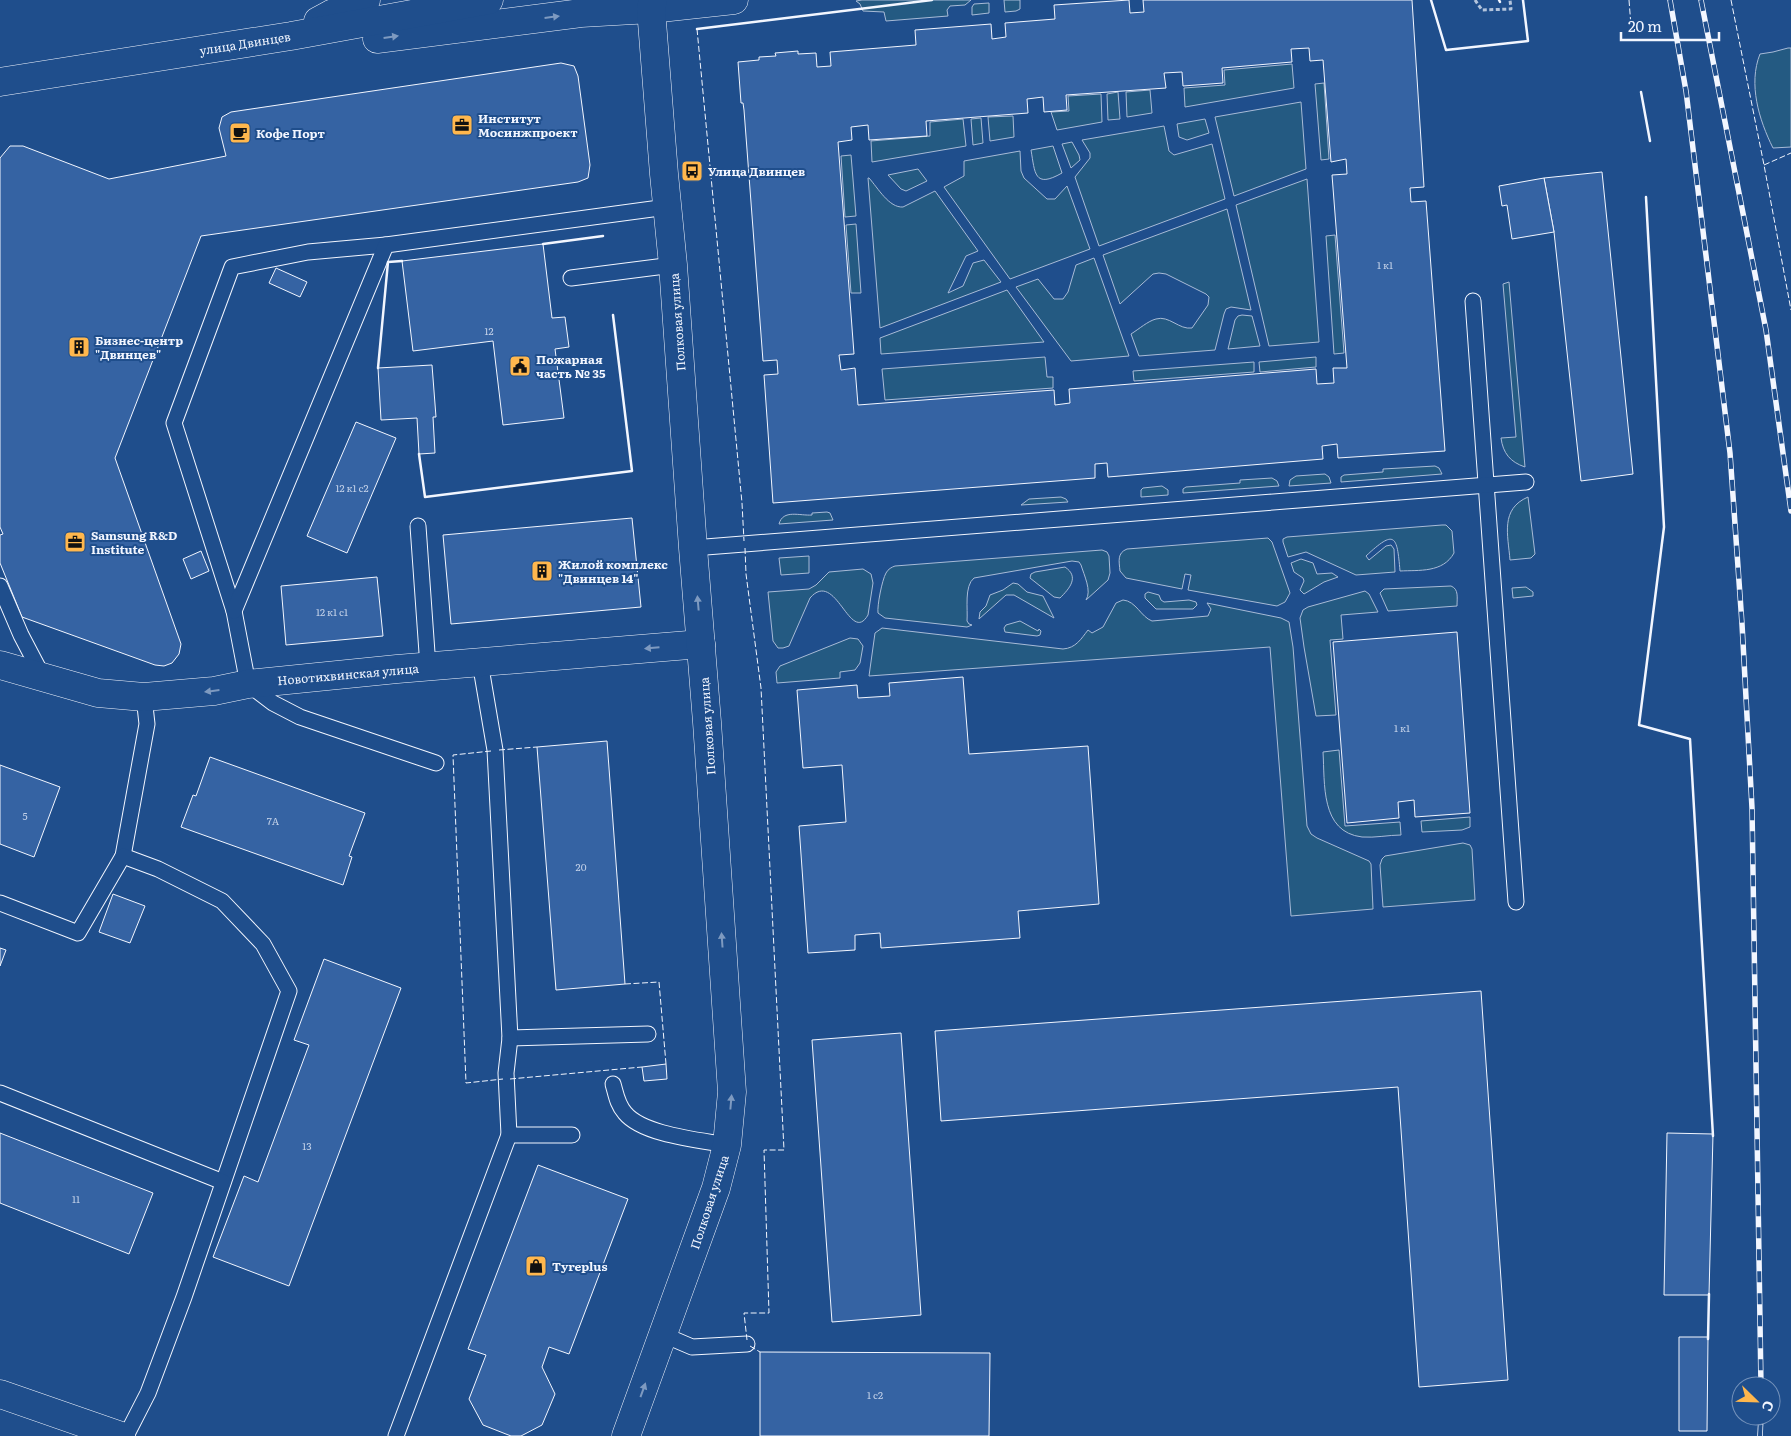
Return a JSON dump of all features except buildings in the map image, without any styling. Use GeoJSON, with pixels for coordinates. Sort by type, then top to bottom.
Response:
{"type":"FeatureCollection","features":[{"type":"Feature","properties":{"kind":"street"},"geometry":{"type":"LineString","coordinates":[[290,36],[331,14],[366,0]]}},
{"type":"Feature","properties":{"kind":"street","name":"улица Двинцев"},"geometry":{"type":"LineString","coordinates":[[0,82],[290,36],[489,0]]}},
{"type":"Feature","properties":{"kind":"street"},"geometry":{"type":"LineString","coordinates":[[290,36],[322,41],[361,41],[652,4],[734,0]]}},
{"type":"Feature","properties":{"kind":"street","name":"Полковая улица"},"geometry":{"type":"LineString","coordinates":[[626,1436],[716,1188],[728,1145],[732,1092],[701,644],[652,4]]}},
{"type":"Feature","properties":{"kind":"street","name":"Новотихвинская улица"},"geometry":{"type":"LineString","coordinates":[[0,665],[98,693],[144,697],[214,691],[248,684],[480,662],[701,644]]}},
{"type":"Feature","properties":{"kind":"street"},"geometry":{"type":"LineString","coordinates":[[0,1394],[121,1436]]}},
{"type":"Feature","properties":{"kind":"lane"},"geometry":{"type":"LineString","coordinates":[[436,763],[300,717],[273,703],[248,684],[234,611],[174,423],[232,267],[308,252],[386,245],[667,207]]}},
{"type":"Feature","properties":{"kind":"lane"},"geometry":{"type":"LineString","coordinates":[[234,611],[386,245]]}},
{"type":"Feature","properties":{"kind":"lane"},"geometry":{"type":"LineString","coordinates":[[571,278],[673,265]]}},
{"type":"Feature","properties":{"kind":"lane"},"geometry":{"type":"LineString","coordinates":[[1473,301],[1516,902]]}},
{"type":"Feature","properties":{"kind":"lane"},"geometry":{"type":"LineString","coordinates":[[693,548],[1526,482]]}},
{"type":"Feature","properties":{"kind":"lane"},"geometry":{"type":"LineString","coordinates":[[418,526],[428,667]]}},
{"type":"Feature","properties":{"kind":"lane"},"geometry":{"type":"LineString","coordinates":[[0,586],[20,635],[43,678]]}},
{"type":"Feature","properties":{"kind":"lane"},"geometry":{"type":"LineString","coordinates":[[396,1436],[509,1136],[506,1073],[510,1038],[495,750],[480,662]]}},
{"type":"Feature","properties":{"kind":"lane"},"geometry":{"type":"LineString","coordinates":[[0,902],[78,933],[123,856],[147,724],[144,697]]}},
{"type":"Feature","properties":{"kind":"lane"},"geometry":{"type":"LineString","coordinates":[[123,856],[158,870],[222,901],[263,944],[289,991],[148,1393],[126,1436]]}},
{"type":"Feature","properties":{"kind":"lane"},"geometry":{"type":"LineString","coordinates":[[510,1038],[648,1034]]}},
{"type":"Feature","properties":{"kind":"lane"},"geometry":{"type":"LineString","coordinates":[[613,1084],[618,1102],[625,1114],[646,1128],[689,1139],[728,1145]]}},
{"type":"Feature","properties":{"kind":"lane"},"geometry":{"type":"LineString","coordinates":[[0,1093],[223,1182]]}},
{"type":"Feature","properties":{"kind":"lane"},"geometry":{"type":"LineString","coordinates":[[509,1136],[572,1135]]}},
{"type":"Feature","properties":{"kind":"lane"},"geometry":{"type":"LineString","coordinates":[[664,1335],[692,1346],[747,1344]]}},
{"type":"Feature","properties":{"kind":"path"},"geometry":{"type":"LineString","coordinates":[[1475,0],[1482,10],[1511,9],[1510,0]]}},
{"type":"Feature","properties":{"kind":"shaded area"},"geometry":{"type":"Polygon","coordinates":[[[971,0],[965,5],[950,6],[947,10],[948,16],[886,21],[884,12],[863,11],[860,4],[856,1],[971,0]]]}},
{"type":"Feature","properties":{"kind":"shaded area"},"geometry":{"type":"Polygon","coordinates":[[[1004,0],[1020,0],[1020,9],[1005,12],[1004,0]]]}},
{"type":"Feature","properties":{"kind":"shaded area"},"geometry":{"type":"Polygon","coordinates":[[[989,3],[989,13],[972,15],[974,4],[989,3]]]}},
{"type":"Feature","properties":{"kind":"shaded area"},"geometry":{"type":"Polygon","coordinates":[[[1791,48],[1791,147],[1773,148],[1763,126],[1755,90],[1755,77],[1760,54],[1791,48]]]}},
{"type":"Feature","properties":{"kind":"shaded area"},"geometry":{"type":"Polygon","coordinates":[[[1292,64],[1294,88],[1185,107],[1184,88],[1225,85],[1224,70],[1292,64]]]}},
{"type":"Feature","properties":{"kind":"shaded area"},"geometry":{"type":"Polygon","coordinates":[[[1324,83],[1329,159],[1321,160],[1315,84],[1324,83]]]}},
{"type":"Feature","properties":{"kind":"shaded area"},"geometry":{"type":"Polygon","coordinates":[[[1150,90],[1152,113],[1127,117],[1126,92],[1150,90]]]}},
{"type":"Feature","properties":{"kind":"shaded area"},"geometry":{"type":"Polygon","coordinates":[[[1118,92],[1120,119],[1108,120],[1107,94],[1118,92]]]}},
{"type":"Feature","properties":{"kind":"shaded area"},"geometry":{"type":"Polygon","coordinates":[[[1101,94],[1102,122],[1057,130],[1051,112],[1069,111],[1068,96],[1101,94]]]}},
{"type":"Feature","properties":{"kind":"shaded area"},"geometry":{"type":"Polygon","coordinates":[[[1301,102],[1306,169],[1234,196],[1215,117],[1301,102]]]}},
{"type":"Feature","properties":{"kind":"shaded area"},"geometry":{"type":"Polygon","coordinates":[[[1013,116],[1014,137],[990,141],[988,117],[1013,116]]]}},
{"type":"Feature","properties":{"kind":"shaded area"},"geometry":{"type":"Polygon","coordinates":[[[981,118],[983,143],[973,145],[971,119],[981,118]]]}},
{"type":"Feature","properties":{"kind":"shaded area"},"geometry":{"type":"Polygon","coordinates":[[[963,119],[966,146],[872,162],[871,141],[930,136],[930,122],[963,119]]]}},
{"type":"Feature","properties":{"kind":"shaded area"},"geometry":{"type":"Polygon","coordinates":[[[1205,119],[1209,133],[1187,140],[1179,137],[1177,124],[1205,119]]]}},
{"type":"Feature","properties":{"kind":"shaded area"},"geometry":{"type":"Polygon","coordinates":[[[1164,126],[1169,151],[1174,155],[1212,144],[1225,199],[1099,246],[1075,177],[1090,158],[1090,153],[1082,140],[1164,126]]]}},
{"type":"Feature","properties":{"kind":"shaded area"},"geometry":{"type":"Polygon","coordinates":[[[1072,142],[1080,160],[1071,168],[1062,144],[1072,142]]]}},
{"type":"Feature","properties":{"kind":"shaded area"},"geometry":{"type":"Polygon","coordinates":[[[1053,146],[1062,173],[1053,178],[1041,179],[1035,172],[1031,150],[1053,146]]]}},
{"type":"Feature","properties":{"kind":"shaded area"},"geometry":{"type":"Polygon","coordinates":[[[1020,151],[1021,171],[1024,178],[1047,199],[1055,199],[1067,186],[1090,249],[1010,279],[944,187],[964,176],[964,161],[1020,151]]]}},
{"type":"Feature","properties":{"kind":"shaded area"},"geometry":{"type":"Polygon","coordinates":[[[851,155],[856,216],[845,217],[841,156],[851,155]]]}},
{"type":"Feature","properties":{"kind":"shaded area"},"geometry":{"type":"Polygon","coordinates":[[[918,169],[927,181],[906,191],[901,189],[888,175],[918,169]]]}},
{"type":"Feature","properties":{"kind":"shaded area"},"geometry":{"type":"Polygon","coordinates":[[[868,178],[888,201],[903,207],[935,191],[978,251],[966,256],[948,293],[963,286],[973,263],[984,260],[1001,282],[880,328],[868,178]]]}},
{"type":"Feature","properties":{"kind":"shaded area"},"geometry":{"type":"Polygon","coordinates":[[[1307,179],[1319,342],[1269,346],[1236,205],[1307,179]]]}},
{"type":"Feature","properties":{"kind":"shaded area"},"geometry":{"type":"Polygon","coordinates":[[[1227,209],[1251,310],[1231,307],[1226,309],[1215,350],[1139,356],[1131,334],[1150,321],[1161,318],[1183,327],[1192,328],[1208,305],[1209,297],[1166,274],[1159,273],[1153,274],[1120,304],[1103,255],[1227,209]]]}},
{"type":"Feature","properties":{"kind":"shaded area"},"geometry":{"type":"Polygon","coordinates":[[[856,224],[861,293],[851,293],[846,225],[856,224]]]}},
{"type":"Feature","properties":{"kind":"shaded area"},"geometry":{"type":"Polygon","coordinates":[[[1335,235],[1344,353],[1334,354],[1326,236],[1335,235]]]}},
{"type":"Feature","properties":{"kind":"shaded area"},"geometry":{"type":"Polygon","coordinates":[[[1094,258],[1129,356],[1071,361],[1016,287],[1038,279],[1054,299],[1063,299],[1068,292],[1076,265],[1094,258]]]}},
{"type":"Feature","properties":{"kind":"shaded area"},"geometry":{"type":"Polygon","coordinates":[[[1509,282],[1525,467],[1511,460],[1503,448],[1501,438],[1516,437],[1503,284],[1509,282]]]}},
{"type":"Feature","properties":{"kind":"shaded area"},"geometry":{"type":"Polygon","coordinates":[[[1007,290],[1044,342],[881,354],[880,338],[1007,290]]]}},
{"type":"Feature","properties":{"kind":"shaded area"},"geometry":{"type":"Polygon","coordinates":[[[1238,316],[1252,316],[1260,346],[1228,349],[1235,320],[1238,316]]]}},
{"type":"Feature","properties":{"kind":"shaded area"},"geometry":{"type":"Polygon","coordinates":[[[1045,357],[1047,377],[1053,377],[1053,388],[885,400],[882,369],[1045,357]]]}},
{"type":"Feature","properties":{"kind":"shaded area"},"geometry":{"type":"Polygon","coordinates":[[[1316,357],[1316,367],[1260,372],[1259,362],[1316,357]]]}},
{"type":"Feature","properties":{"kind":"shaded area"},"geometry":{"type":"Polygon","coordinates":[[[1254,362],[1254,372],[1134,381],[1133,371],[1254,362]]]}},
{"type":"Feature","properties":{"kind":"shaded area"},"geometry":{"type":"Polygon","coordinates":[[[1435,466],[1439,468],[1442,474],[1341,482],[1341,477],[1344,475],[1383,472],[1383,469],[1435,466]]]}},
{"type":"Feature","properties":{"kind":"shaded area"},"geometry":{"type":"Polygon","coordinates":[[[1325,474],[1329,477],[1331,483],[1289,486],[1290,480],[1296,476],[1325,474]]]}},
{"type":"Feature","properties":{"kind":"shaded area"},"geometry":{"type":"Polygon","coordinates":[[[1272,478],[1277,481],[1279,486],[1183,493],[1183,489],[1186,487],[1240,483],[1240,480],[1272,478]]]}},
{"type":"Feature","properties":{"kind":"shaded area"},"geometry":{"type":"Polygon","coordinates":[[[1162,486],[1168,490],[1168,495],[1141,497],[1141,490],[1143,488],[1162,486]]]}},
{"type":"Feature","properties":{"kind":"shaded area"},"geometry":{"type":"Polygon","coordinates":[[[1061,497],[1068,502],[1021,505],[1029,499],[1061,497]]]}},
{"type":"Feature","properties":{"kind":"shaded area"},"geometry":{"type":"Polygon","coordinates":[[[1528,497],[1535,554],[1531,558],[1510,560],[1507,532],[1509,516],[1519,502],[1528,497]]]}},
{"type":"Feature","properties":{"kind":"shaded area"},"geometry":{"type":"Polygon","coordinates":[[[812,513],[830,513],[833,520],[779,524],[784,516],[792,514],[812,515],[812,513]]]}},
{"type":"Feature","properties":{"kind":"shaded area"},"geometry":{"type":"Polygon","coordinates":[[[1446,525],[1452,531],[1454,553],[1444,564],[1423,570],[1400,571],[1396,543],[1389,539],[1366,556],[1369,560],[1386,546],[1391,545],[1394,549],[1395,572],[1356,575],[1306,552],[1288,557],[1283,542],[1283,539],[1287,537],[1446,525]]]}},
{"type":"Feature","properties":{"kind":"shaded area"},"geometry":{"type":"Polygon","coordinates":[[[1268,538],[1272,542],[1290,593],[1285,602],[1277,606],[1188,590],[1191,575],[1185,574],[1182,589],[1126,578],[1120,571],[1120,555],[1127,549],[1268,538]]]}},
{"type":"Feature","properties":{"kind":"shaded area"},"geometry":{"type":"Polygon","coordinates":[[[1102,550],[1107,552],[1109,556],[1110,573],[1108,580],[1086,600],[1088,588],[1081,565],[1079,562],[1072,561],[974,578],[969,586],[967,598],[967,621],[972,625],[967,627],[885,618],[878,613],[884,576],[888,570],[895,566],[1102,550]]]}},
{"type":"Feature","properties":{"kind":"shaded area"},"geometry":{"type":"Polygon","coordinates":[[[809,556],[809,573],[781,575],[779,558],[809,556]]]}},
{"type":"Feature","properties":{"kind":"shaded area"},"geometry":{"type":"Polygon","coordinates":[[[1301,559],[1313,563],[1317,574],[1332,573],[1338,577],[1324,582],[1304,594],[1300,590],[1304,581],[1303,578],[1294,572],[1291,563],[1301,559]]]}},
{"type":"Feature","properties":{"kind":"shaded area"},"geometry":{"type":"Polygon","coordinates":[[[1065,567],[1072,575],[1072,583],[1060,598],[1054,597],[1030,578],[1031,574],[1035,572],[1065,567]]]}},
{"type":"Feature","properties":{"kind":"shaded area"},"geometry":{"type":"Polygon","coordinates":[[[863,569],[871,574],[873,583],[868,615],[861,622],[855,621],[828,592],[819,591],[810,598],[789,646],[778,648],[773,641],[768,592],[809,589],[829,572],[863,569]]]}},
{"type":"Feature","properties":{"kind":"shaded area"},"geometry":{"type":"Polygon","coordinates":[[[1013,583],[1018,584],[1027,592],[1043,596],[1054,618],[1014,595],[1006,595],[979,619],[980,612],[986,606],[990,595],[1003,590],[1013,583]]]}},
{"type":"Feature","properties":{"kind":"shaded area"},"geometry":{"type":"Polygon","coordinates":[[[1454,587],[1456,592],[1457,606],[1388,611],[1380,593],[1384,589],[1454,587]]]}},
{"type":"Feature","properties":{"kind":"shaded area"},"geometry":{"type":"Polygon","coordinates":[[[1526,587],[1533,592],[1533,596],[1513,598],[1512,588],[1526,587]]]}},
{"type":"Feature","properties":{"kind":"shaded area"},"geometry":{"type":"Polygon","coordinates":[[[1365,591],[1369,594],[1378,612],[1341,615],[1343,639],[1330,640],[1336,715],[1316,716],[1300,618],[1303,610],[1365,591]]]}},
{"type":"Feature","properties":{"kind":"shaded area"},"geometry":{"type":"Polygon","coordinates":[[[1148,592],[1159,595],[1164,602],[1189,600],[1196,602],[1197,605],[1193,609],[1156,609],[1145,598],[1145,594],[1148,592]]]}},
{"type":"Feature","properties":{"kind":"shaded area"},"geometry":{"type":"Polygon","coordinates":[[[1123,600],[1131,603],[1152,621],[1208,616],[1211,609],[1207,603],[1281,618],[1289,622],[1293,647],[1307,826],[1311,834],[1317,838],[1369,861],[1371,864],[1373,909],[1291,916],[1270,647],[869,676],[875,633],[882,628],[1063,649],[1075,645],[1088,630],[1092,633],[1103,627],[1116,603],[1123,600]]]}},
{"type":"Feature","properties":{"kind":"shaded area"},"geometry":{"type":"Polygon","coordinates":[[[1020,621],[1038,631],[1039,629],[1041,631],[1040,635],[1005,632],[1004,628],[1006,625],[1020,621]]]}},
{"type":"Feature","properties":{"kind":"shaded area"},"geometry":{"type":"Polygon","coordinates":[[[850,638],[858,639],[863,646],[860,663],[855,670],[840,672],[840,678],[777,683],[776,672],[780,666],[850,638]]]}},
{"type":"Feature","properties":{"kind":"shaded area"},"geometry":{"type":"Polygon","coordinates":[[[1339,750],[1345,826],[1400,822],[1401,835],[1362,837],[1348,833],[1338,826],[1332,816],[1325,791],[1323,752],[1339,750]]]}},
{"type":"Feature","properties":{"kind":"shaded area"},"geometry":{"type":"Polygon","coordinates":[[[1470,817],[1470,827],[1462,830],[1422,832],[1421,821],[1470,817]]]}},
{"type":"Feature","properties":{"kind":"shaded area"},"geometry":{"type":"Polygon","coordinates":[[[1463,843],[1470,845],[1472,849],[1475,900],[1383,907],[1380,865],[1385,856],[1463,843]]]}},
{"type":"Feature","properties":{"kind":"railway"},"geometry":{"type":"LineString","coordinates":[[1670,0],[1686,91],[1730,453],[1742,624],[1752,808],[1761,1376]]}},
{"type":"Feature","properties":{"kind":"railway"},"geometry":{"type":"LineString","coordinates":[[1701,0],[1766,330],[1791,511]]}},
{"type":"Feature","properties":{"kind":"railway"},"geometry":{"type":"LineString","coordinates":[[1760,1426],[1760,1436]]}},
{"type":"Feature","properties":{"kind":"fence"},"geometry":{"type":"LineString","coordinates":[[1629,0],[1631,26]]}},
{"type":"Feature","properties":{"kind":"fence"},"geometry":{"type":"LineString","coordinates":[[1731,0],[1791,310]]}},
{"type":"Feature","properties":{"kind":"fence"},"geometry":{"type":"LineString","coordinates":[[697,29],[744,541]]}},
{"type":"Feature","properties":{"kind":"fence"},"geometry":{"type":"LineString","coordinates":[[1764,165],[1791,153]]}},
{"type":"Feature","properties":{"kind":"fence"},"geometry":{"type":"LineString","coordinates":[[745,548],[746,574],[761,688],[784,1150],[764,1150],[769,1313],[744,1313],[747,1340]]}},
{"type":"Feature","properties":{"kind":"fence"},"geometry":{"type":"LineString","coordinates":[[499,750],[537,747]]}},
{"type":"Feature","properties":{"kind":"fence"},"geometry":{"type":"LineString","coordinates":[[491,751],[453,755],[466,1083],[503,1079]]}},
{"type":"Feature","properties":{"kind":"fence"},"geometry":{"type":"LineString","coordinates":[[625,984],[659,982],[666,1064]]}},
{"type":"Feature","properties":{"kind":"fence"},"geometry":{"type":"LineString","coordinates":[[510,1079],[642,1067]]}},
{"type":"Feature","properties":{"kind":"fence"},"geometry":{"type":"LineString","coordinates":[[750,1346],[760,1352]]}},
{"type":"Feature","properties":{"kind":"wall"},"geometry":{"type":"LineString","coordinates":[[697,29],[932,0]]}},
{"type":"Feature","properties":{"kind":"wall"},"geometry":{"type":"LineString","coordinates":[[1431,0],[1446,50],[1528,41],[1523,0]]}},
{"type":"Feature","properties":{"kind":"wall"},"geometry":{"type":"LineString","coordinates":[[1641,92],[1650,141]]}},
{"type":"Feature","properties":{"kind":"wall"},"geometry":{"type":"LineString","coordinates":[[1646,197],[1664,527],[1639,725],[1690,739],[1713,1136]]}},
{"type":"Feature","properties":{"kind":"wall"},"geometry":{"type":"LineString","coordinates":[[543,244],[603,236]]}},
{"type":"Feature","properties":{"kind":"wall"},"geometry":{"type":"LineString","coordinates":[[378,368],[388,262],[402,261]]}},
{"type":"Feature","properties":{"kind":"wall"},"geometry":{"type":"LineString","coordinates":[[419,454],[425,497],[632,471],[613,315]]}},
{"type":"Feature","properties":{"kind":"wall"},"geometry":{"type":"LineString","coordinates":[[1708,1339],[1709,1294]]}},
{"type":"Feature","properties":{"kind":"place","name":"Институт Мосинжпроект"},"geometry":{"type":"Point","coordinates":[462,125]}},
{"type":"Feature","properties":{"kind":"place","name":"Кофе Порт"},"geometry":{"type":"Point","coordinates":[240,133]}},
{"type":"Feature","properties":{"kind":"place","name":"Улица Двинцев"},"geometry":{"type":"Point","coordinates":[692,171]}},
{"type":"Feature","properties":{"kind":"place","name":"Бизнес-центр \"Двинцев\""},"geometry":{"type":"Point","coordinates":[79,347]}},
{"type":"Feature","properties":{"kind":"place","name":"Пожарная часть № 35"},"geometry":{"type":"Point","coordinates":[520,366]}},
{"type":"Feature","properties":{"kind":"place","name":"Samsung R&D Institute"},"geometry":{"type":"Point","coordinates":[75,542]}},
{"type":"Feature","properties":{"kind":"place","name":"Жилой комплекс \"Двинцев 14\""},"geometry":{"type":"Point","coordinates":[542,571]}},
{"type":"Feature","properties":{"kind":"place","name":"Tyreplus"},"geometry":{"type":"Point","coordinates":[536,1266]}}]}
